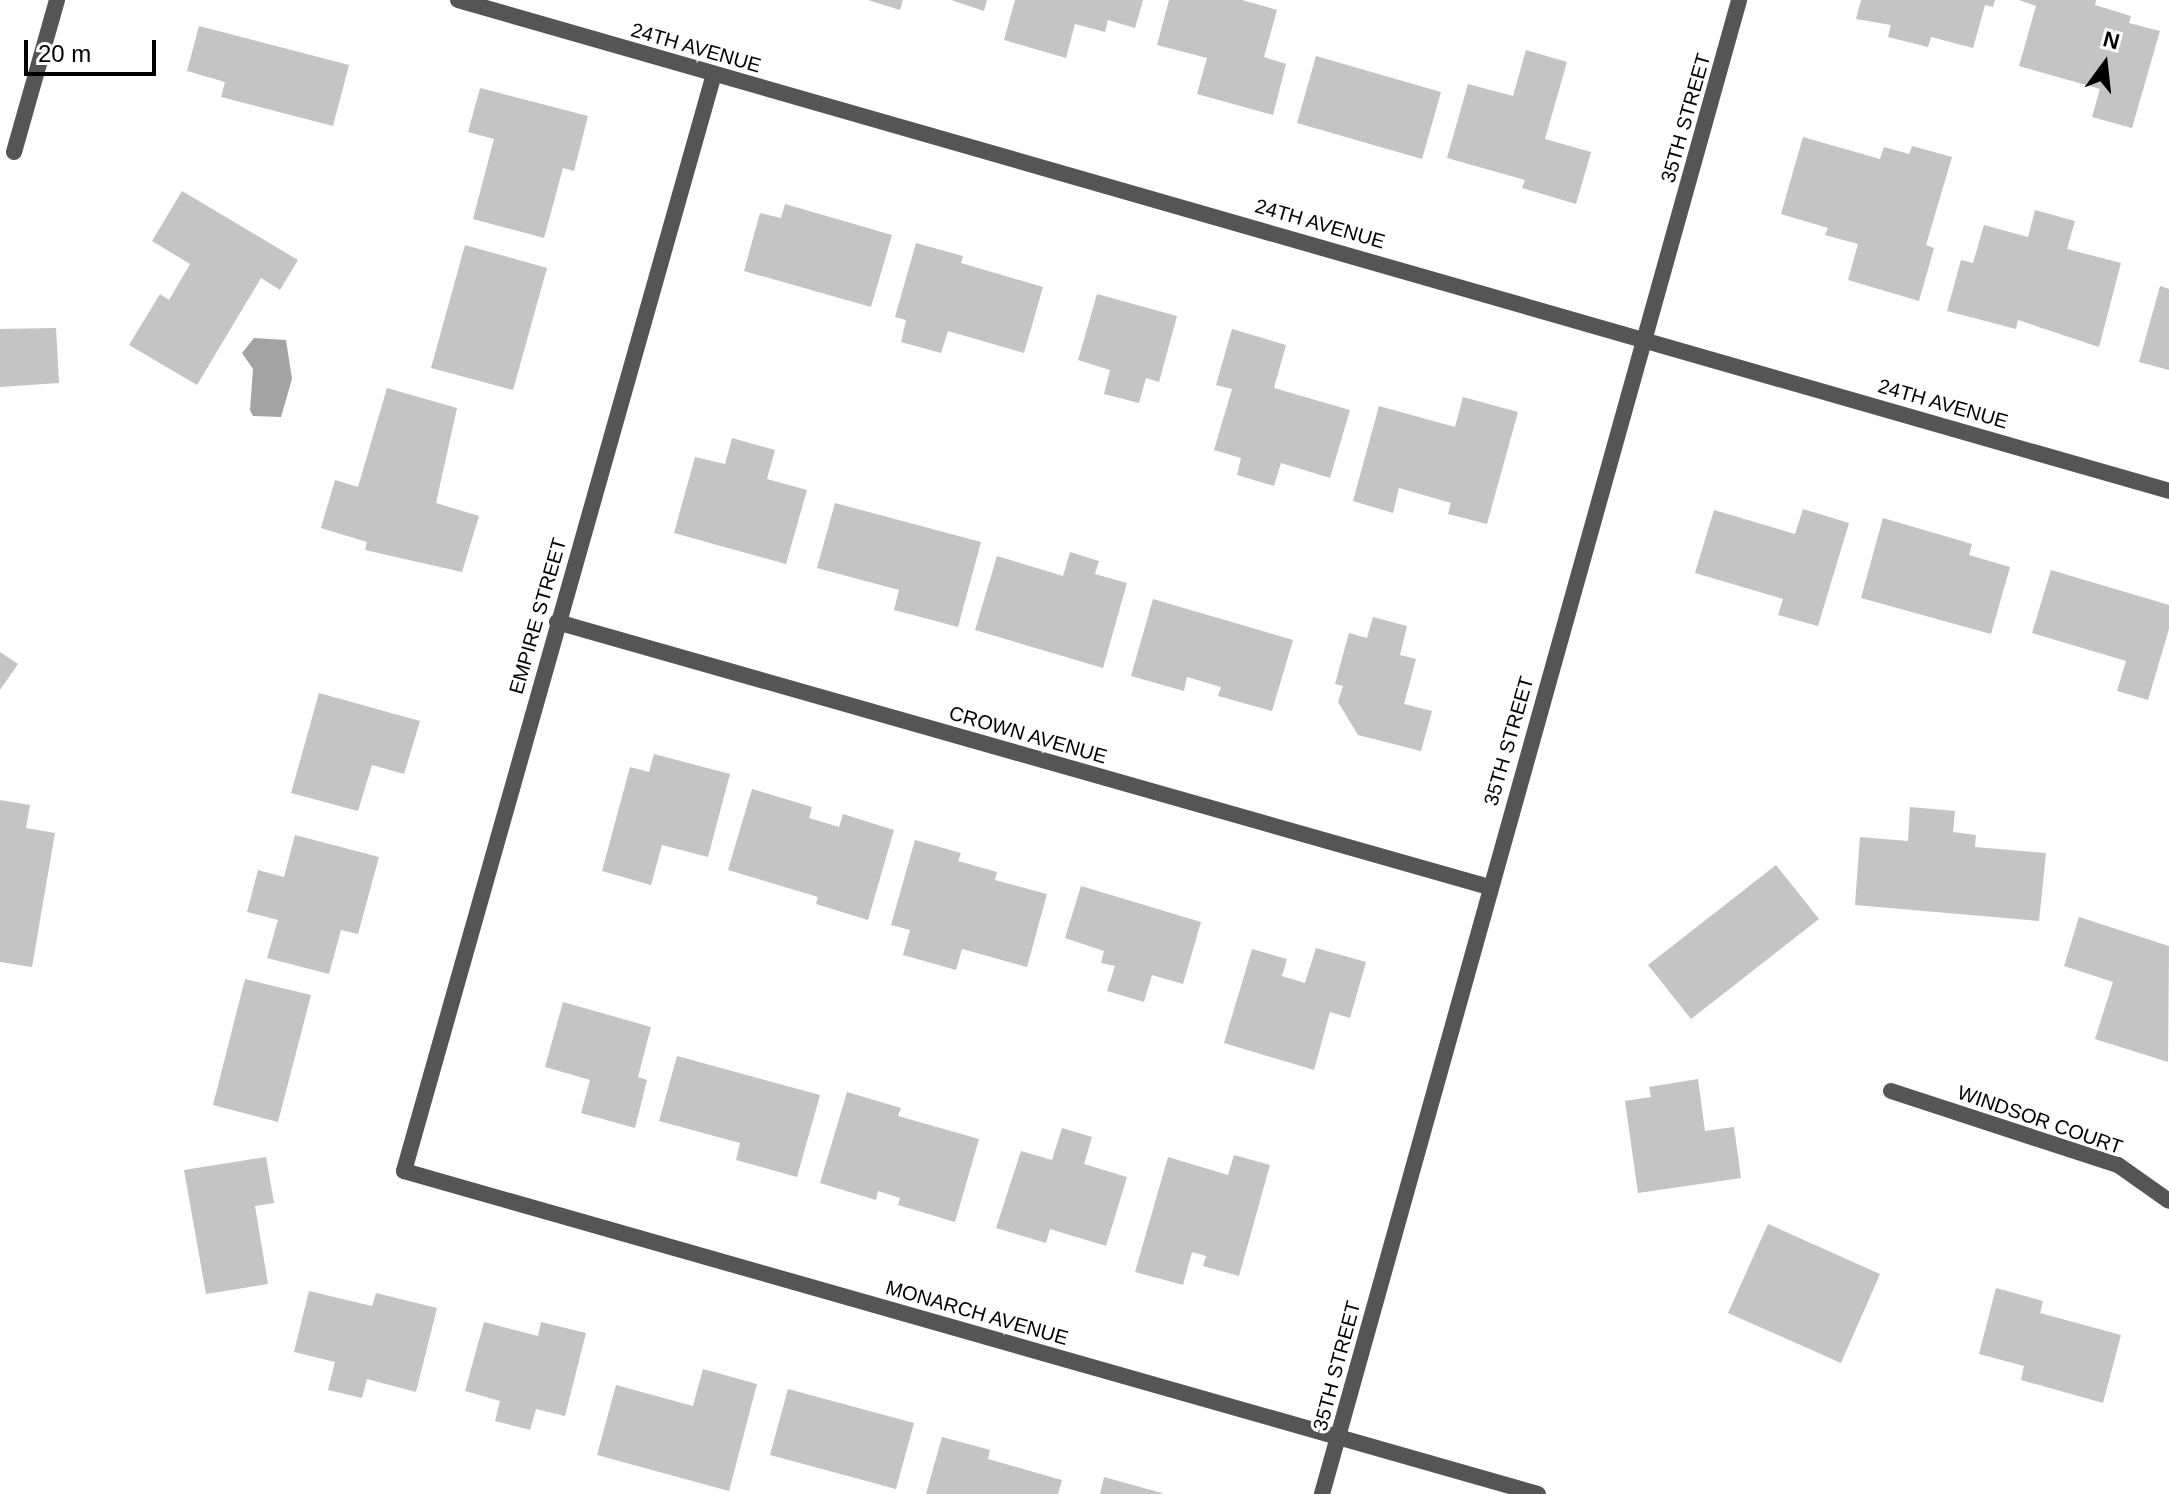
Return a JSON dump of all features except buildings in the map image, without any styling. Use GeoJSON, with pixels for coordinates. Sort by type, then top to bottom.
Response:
{"type":"FeatureCollection","features":[{"type":"Feature","properties":{"kind":"street"},"geometry":{"type":"LineString","coordinates":[[14,152],[57,0]]}},
{"type":"Feature","properties":{"kind":"street","name":"24TH AVENUE"},"geometry":{"type":"LineString","coordinates":[[458,0],[1645,337],[2169,491]]}},
{"type":"Feature","properties":{"kind":"street","name":"35TH STREET"},"geometry":{"type":"LineString","coordinates":[[1322,1494],[1739,0]]}},
{"type":"Feature","properties":{"kind":"street","name":"EMPIRE STREET"},"geometry":{"type":"LineString","coordinates":[[404,1171],[714,74]]}},
{"type":"Feature","properties":{"kind":"street","name":"CROWN AVENUE"},"geometry":{"type":"LineString","coordinates":[[557,622],[1489,887]]}},
{"type":"Feature","properties":{"kind":"street","name":"WINDSOR COURT"},"geometry":{"type":"LineString","coordinates":[[1891,1091],[2118,1165],[2169,1201]]}},
{"type":"Feature","properties":{"kind":"street","name":"MONARCH AVENUE"},"geometry":{"type":"LineString","coordinates":[[404,1171],[1538,1494]]}},
{"type":"Feature","properties":{"kind":"shaded area"},"geometry":{"type":"Polygon","coordinates":[[[254,338],[286,340],[292,379],[281,417],[253,416],[250,410],[253,369],[242,353],[254,338]]]}}]}
